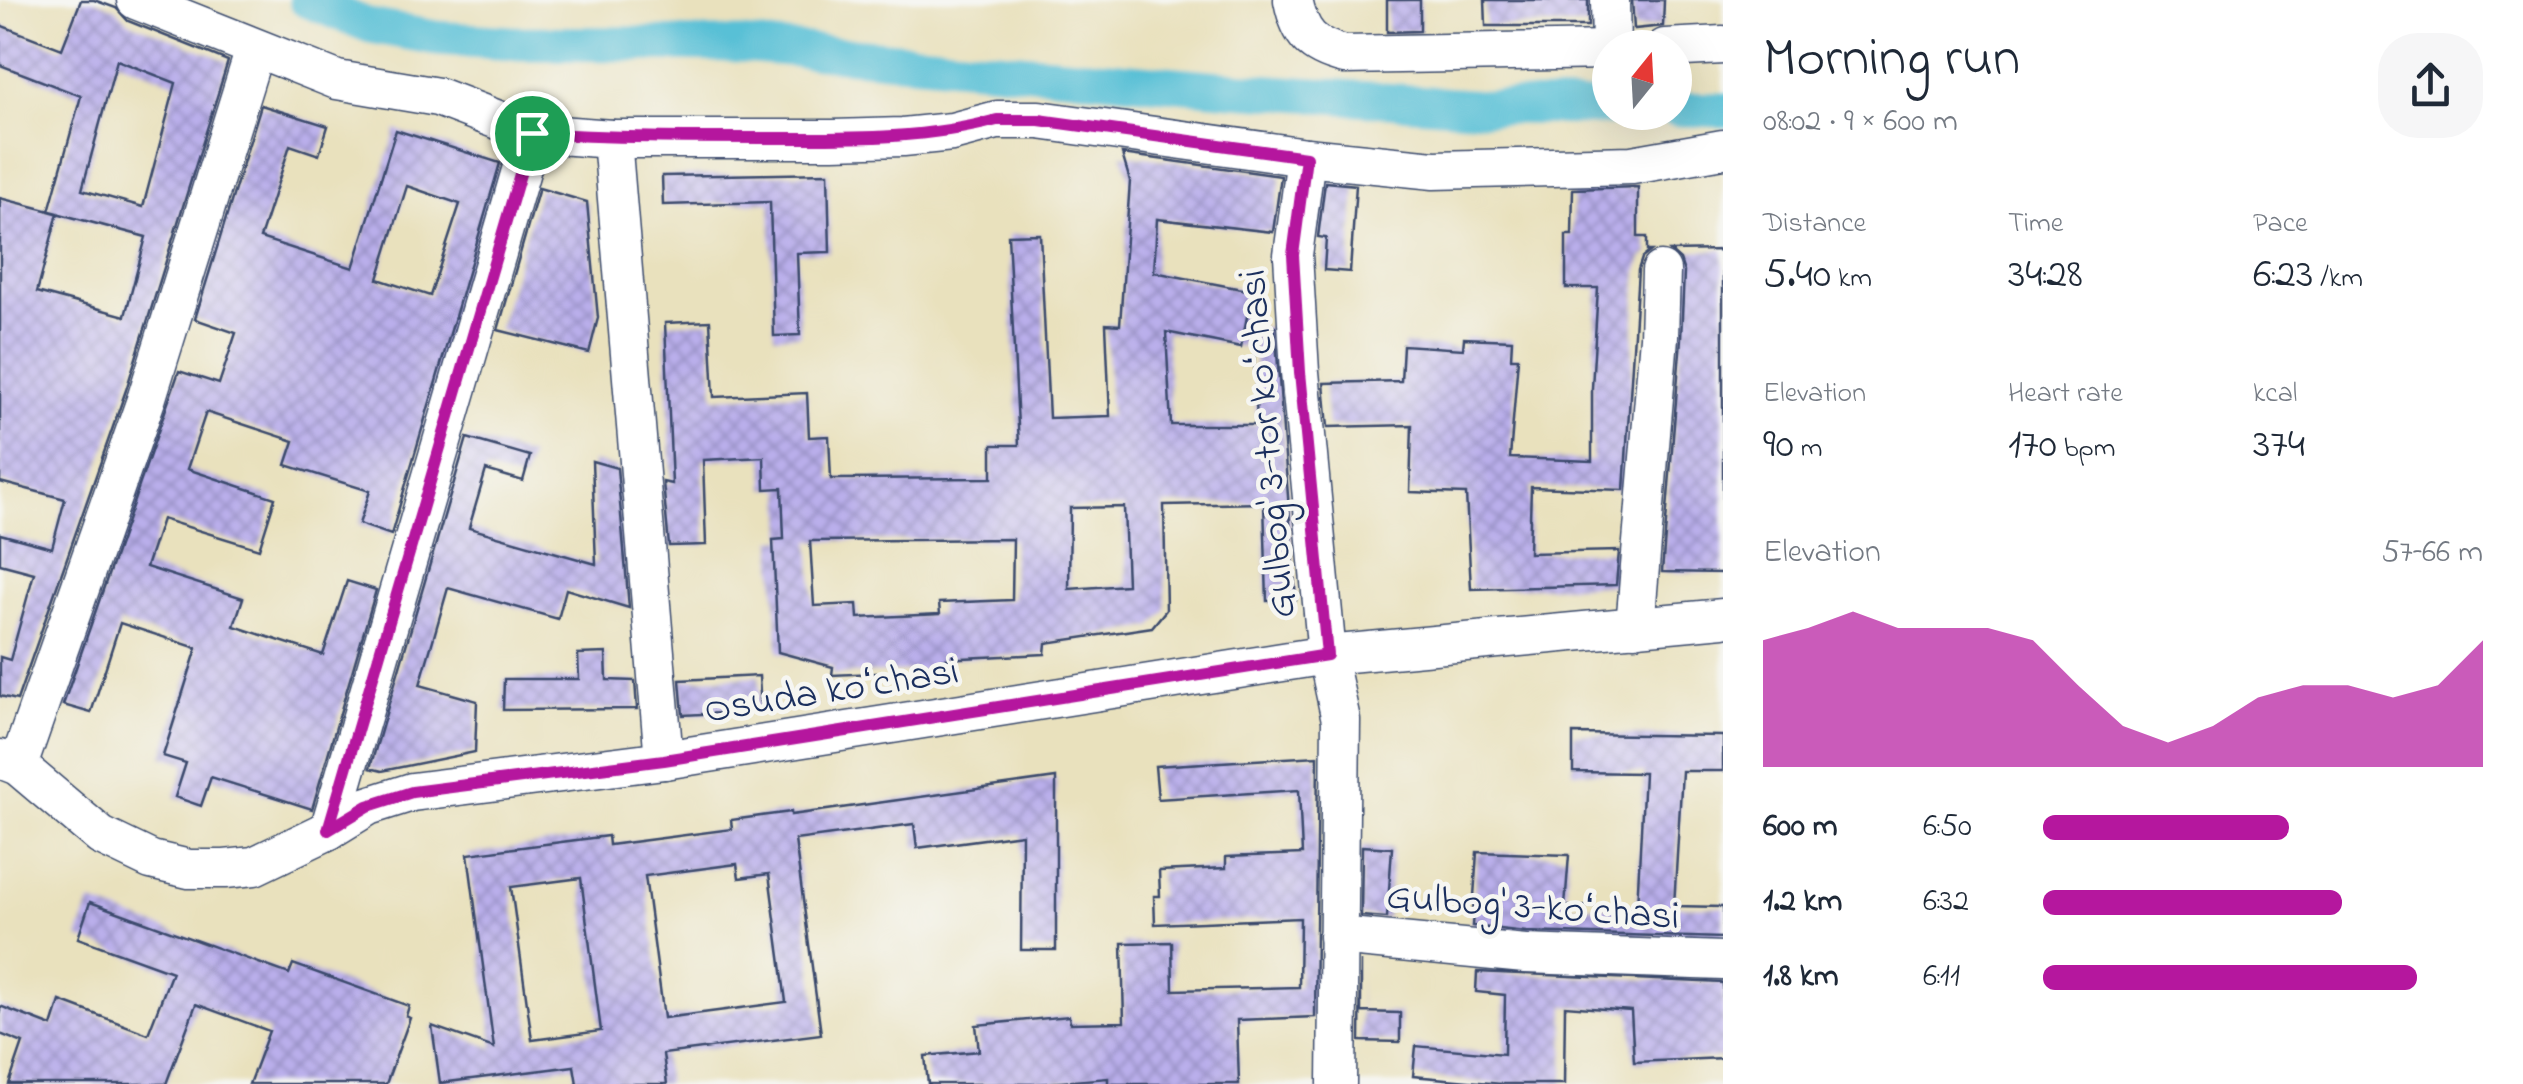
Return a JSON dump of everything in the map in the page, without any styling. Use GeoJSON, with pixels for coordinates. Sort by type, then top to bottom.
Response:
{"type":"FeatureCollection","features":[{"type":"Feature","properties":{"kind":"street"},"geometry":{"type":"LineString","coordinates":[[136,0],[338,80],[438,98],[532,133],[612,138],[903,137],[952,132],[997,120],[1039,120],[1306,157],[1434,170],[1632,165],[1723,149]]}},
{"type":"Feature","properties":{"kind":"street"},"geometry":{"type":"LineString","coordinates":[[1293,0],[1306,36],[1320,48],[1345,55],[1592,49]]}},
{"type":"Feature","properties":{"kind":"street"},"geometry":{"type":"LineString","coordinates":[[1610,0],[1610,30]]}},
{"type":"Feature","properties":{"kind":"street"},"geometry":{"type":"LineString","coordinates":[[1692,47],[1723,45]]}},
{"type":"Feature","properties":{"kind":"street"},"geometry":{"type":"LineString","coordinates":[[9,763],[148,397],[256,50]]}},
{"type":"Feature","properties":{"kind":"street"},"geometry":{"type":"LineString","coordinates":[[328,830],[532,133]]}},
{"type":"Feature","properties":{"kind":"street"},"geometry":{"type":"LineString","coordinates":[[612,138],[664,760]]}},
{"type":"Feature","properties":{"kind":"street","name":"Gulbog' 3-tor koʻchasi"},"geometry":{"type":"LineString","coordinates":[[1306,157],[1293,255],[1327,655],[1341,720],[1337,1084]]}},
{"type":"Feature","properties":{"kind":"street"},"geometry":{"type":"LineString","coordinates":[[1634,627],[1660,338],[1660,271]]}},
{"type":"Feature","properties":{"kind":"street","name":"Osuda koʻchasi"},"geometry":{"type":"LineString","coordinates":[[9,763],[101,836],[151,860],[224,870],[254,866],[368,806],[412,792],[664,760],[1327,655],[1723,618]]}},
{"type":"Feature","properties":{"kind":"street","name":"Gulbog' 3-koʻchasi"},"geometry":{"type":"LineString","coordinates":[[1338,936],[1525,954],[1723,961]]}},
{"type":"Feature","properties":{"kind":"building"},"geometry":{"type":"Polygon","coordinates":[[[81,0],[94,0],[116,8],[128,21],[228,61],[126,390],[17,700],[0,696],[0,657],[10,660],[34,573],[0,564],[0,534],[52,548],[65,499],[0,482],[0,198],[49,211],[81,96],[0,65],[0,25],[62,49],[81,0]],[[117,60],[82,190],[143,207],[176,83],[117,60]],[[58,213],[37,292],[125,316],[146,237],[58,213]]]}},
{"type":"Feature","properties":{"kind":"building"},"geometry":{"type":"Polygon","coordinates":[[[1387,0],[1420,0],[1420,31],[1387,32],[1387,0]]]}},
{"type":"Feature","properties":{"kind":"building"},"geometry":{"type":"Polygon","coordinates":[[[1485,0],[1588,0],[1588,26],[1486,26],[1485,0]]]}},
{"type":"Feature","properties":{"kind":"building"},"geometry":{"type":"Polygon","coordinates":[[[1632,0],[1664,0],[1663,26],[1634,29],[1632,0]]]}},
{"type":"Feature","properties":{"kind":"building"},"geometry":{"type":"Polygon","coordinates":[[[261,105],[328,126],[319,155],[290,145],[260,238],[353,268],[396,130],[500,163],[391,535],[359,524],[370,491],[286,465],[294,441],[206,412],[187,469],[275,498],[259,549],[162,519],[146,567],[243,598],[234,626],[323,655],[347,581],[376,590],[312,809],[211,777],[201,806],[175,797],[186,763],[163,756],[197,648],[120,623],[91,713],[63,705],[179,371],[219,384],[236,333],[195,319],[261,105]],[[407,186],[378,279],[430,296],[460,204],[407,186]]]}},
{"type":"Feature","properties":{"kind":"building"},"geometry":{"type":"Polygon","coordinates":[[[1122,154],[1281,176],[1273,232],[1157,219],[1154,272],[1252,291],[1241,347],[1166,332],[1171,425],[1257,425],[1253,328],[1275,327],[1296,600],[1267,601],[1264,503],[1164,505],[1166,610],[1152,627],[1046,643],[1045,654],[942,659],[943,670],[832,675],[833,667],[778,652],[773,540],[784,539],[782,488],[765,489],[764,457],[703,460],[706,545],[669,546],[663,482],[672,484],[665,323],[710,321],[714,397],[807,393],[809,437],[829,436],[831,479],[992,478],[992,445],[1019,445],[1008,235],[1040,234],[1049,418],[1110,416],[1106,324],[1120,325],[1130,181],[1122,154]],[[1124,507],[1070,508],[1069,589],[1127,585],[1124,507]],[[1013,539],[810,541],[814,606],[857,604],[858,618],[940,614],[939,603],[1012,600],[1013,539]]]}},
{"type":"Feature","properties":{"kind":"building"},"geometry":{"type":"Polygon","coordinates":[[[828,173],[830,252],[797,253],[800,335],[774,336],[770,202],[663,205],[662,176],[828,173]]]}},
{"type":"Feature","properties":{"kind":"building"},"geometry":{"type":"Polygon","coordinates":[[[1325,182],[1356,185],[1350,272],[1324,270],[1326,238],[1318,237],[1325,182]]]}},
{"type":"Feature","properties":{"kind":"building"},"geometry":{"type":"Polygon","coordinates":[[[1638,187],[1638,237],[1647,237],[1647,251],[1651,251],[1642,258],[1638,270],[1624,490],[1531,487],[1529,553],[1619,551],[1616,585],[1471,589],[1466,494],[1410,492],[1412,425],[1328,427],[1324,383],[1401,381],[1403,345],[1463,349],[1464,338],[1512,340],[1511,358],[1518,358],[1510,458],[1592,461],[1598,288],[1566,288],[1566,235],[1572,235],[1573,189],[1638,187]]]}},
{"type":"Feature","properties":{"kind":"building"},"geometry":{"type":"Polygon","coordinates":[[[539,188],[587,202],[598,318],[589,353],[498,330],[539,188]]]}},
{"type":"Feature","properties":{"kind":"building"},"geometry":{"type":"Polygon","coordinates":[[[1723,250],[1723,573],[1662,572],[1684,272],[1680,260],[1670,251],[1723,250]]]}},
{"type":"Feature","properties":{"kind":"building"},"geometry":{"type":"Polygon","coordinates":[[[467,438],[530,456],[523,481],[486,470],[469,528],[596,564],[592,461],[617,468],[629,608],[566,589],[558,619],[448,588],[420,685],[477,701],[475,752],[382,771],[370,768],[467,438]]]}},
{"type":"Feature","properties":{"kind":"building"},"geometry":{"type":"Polygon","coordinates":[[[606,653],[607,680],[635,681],[637,709],[503,710],[504,679],[579,679],[578,654],[606,653]]]}},
{"type":"Feature","properties":{"kind":"building"},"geometry":{"type":"Polygon","coordinates":[[[759,676],[761,711],[683,715],[680,680],[759,676]]]}},
{"type":"Feature","properties":{"kind":"building"},"geometry":{"type":"Polygon","coordinates":[[[1573,734],[1723,736],[1723,771],[1682,771],[1674,906],[1723,907],[1723,938],[1526,932],[1472,926],[1477,852],[1569,855],[1565,906],[1637,907],[1644,773],[1573,772],[1573,734]]]}},
{"type":"Feature","properties":{"kind":"building"},"geometry":{"type":"Polygon","coordinates":[[[1318,756],[1315,1017],[1237,1020],[1239,1084],[1108,1084],[1108,1078],[1037,1084],[928,1084],[925,1056],[979,1051],[976,1025],[1069,1016],[1070,1023],[1124,1022],[1122,943],[1172,942],[1173,990],[1299,987],[1300,918],[1155,924],[1154,896],[1160,896],[1159,871],[1226,868],[1226,857],[1302,854],[1299,790],[1158,799],[1155,766],[1318,756]]]}},
{"type":"Feature","properties":{"kind":"building"},"geometry":{"type":"Polygon","coordinates":[[[1056,778],[1056,950],[1021,950],[1022,834],[917,848],[914,824],[795,840],[821,1034],[663,1054],[667,1084],[577,1084],[574,1066],[440,1083],[432,1026],[494,1048],[468,854],[608,836],[609,845],[732,829],[731,820],[1056,778]],[[737,864],[645,876],[664,1018],[786,1002],[769,874],[739,878],[737,864]],[[581,878],[511,887],[532,1040],[601,1031],[581,878]]]}},
{"type":"Feature","properties":{"kind":"building"},"geometry":{"type":"Polygon","coordinates":[[[1362,846],[1392,848],[1387,918],[1361,916],[1362,846]]]}},
{"type":"Feature","properties":{"kind":"building"},"geometry":{"type":"Polygon","coordinates":[[[90,902],[289,974],[293,964],[409,1006],[406,1016],[410,1018],[386,1084],[249,1084],[269,1031],[196,1004],[166,1084],[9,1084],[23,1043],[0,1034],[0,1006],[52,1026],[60,1001],[148,1034],[172,972],[78,938],[90,902]]]}},
{"type":"Feature","properties":{"kind":"building"},"geometry":{"type":"Polygon","coordinates":[[[1361,961],[1361,1012],[1400,1013],[1400,1042],[1360,1041],[1361,961]]]}},
{"type":"Feature","properties":{"kind":"building"},"geometry":{"type":"Polygon","coordinates":[[[1477,972],[1723,983],[1723,1058],[1634,1062],[1631,1011],[1565,1006],[1564,1084],[1502,1084],[1413,1076],[1416,1046],[1504,1054],[1505,995],[1476,992],[1477,972]]]}},
{"type":"Feature","properties":{"kind":"waterway"},"geometry":{"type":"LineString","coordinates":[[306,0],[370,26],[436,38],[511,43],[741,45],[1232,89],[1482,107],[1592,108]]}},
{"type":"Feature","properties":{"kind":"waterway"},"geometry":{"type":"LineString","coordinates":[[1692,109],[1723,110]]}},
{"type":"Feature","properties":{"kind":"route"},"geometry":{"type":"LineString","coordinates":[[997,120],[1039,120],[1306,157],[1293,255],[1327,655],[664,760],[412,792],[368,806],[328,830],[532,133],[612,138],[903,137],[952,132],[997,120]]}}]}
